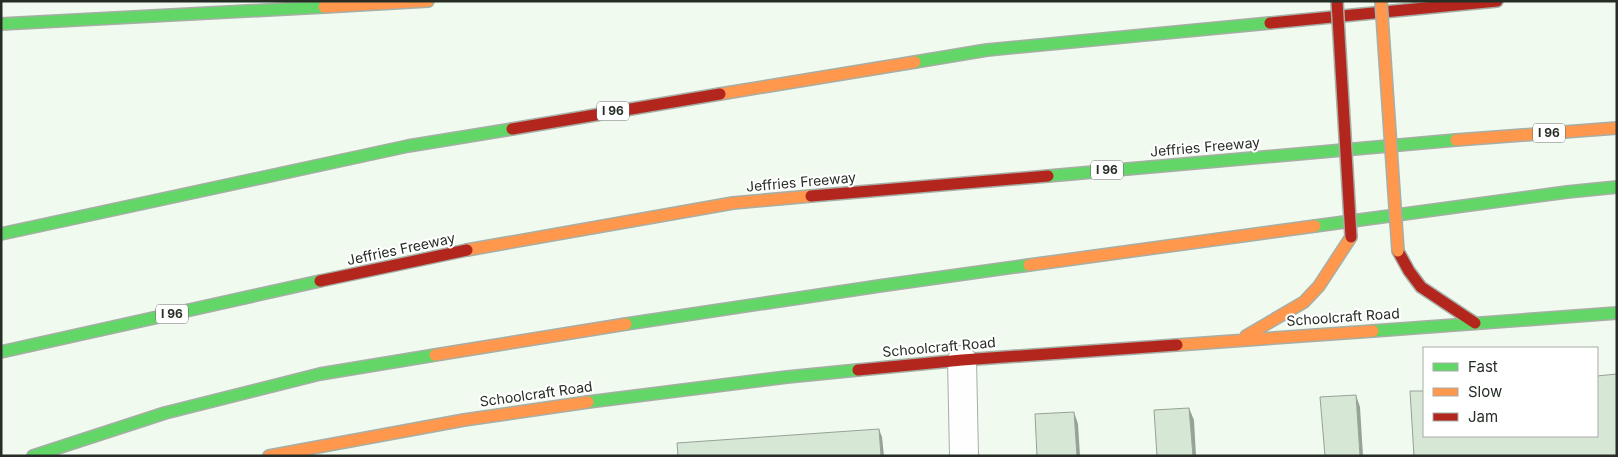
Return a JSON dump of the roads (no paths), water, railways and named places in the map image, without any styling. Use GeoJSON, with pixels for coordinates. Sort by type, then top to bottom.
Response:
{"type":"FeatureCollection","features":[{"type":"Feature","properties":{"kind":"main road"},"geometry":{"type":"LineString","coordinates":[[1,24],[428,1]]}},
{"type":"Feature","properties":{"kind":"main road"},"geometry":{"type":"LineString","coordinates":[[1240,340],[1304,302],[1319,286],[1351,237],[1337,1]]}},
{"type":"Feature","properties":{"kind":"main road"},"geometry":{"type":"LineString","coordinates":[[1381,1],[1398,250],[1409,271],[1422,287],[1475,323]]}},
{"type":"Feature","properties":{"kind":"main road","name":"I 96"},"geometry":{"type":"LineString","coordinates":[[1,234],[408,146],[987,50],[1496,1]]}},
{"type":"Feature","properties":{"kind":"main road","name":"Jeffries Freeway"},"geometry":{"type":"LineString","coordinates":[[1,352],[429,257],[733,203],[1462,139],[1617,128]]}},
{"type":"Feature","properties":{"kind":"main road"},"geometry":{"type":"LineString","coordinates":[[34,456],[165,413],[320,374],[691,314],[879,286],[1568,192],[1617,187]]}},
{"type":"Feature","properties":{"kind":"main road","name":"Schoolcraft Road"},"geometry":{"type":"LineString","coordinates":[[269,456],[464,420],[787,377],[962,360],[1617,313]]}},
{"type":"Feature","properties":{"kind":"street"},"geometry":{"type":"LineString","coordinates":[[962,360],[964,456]]}}]}
